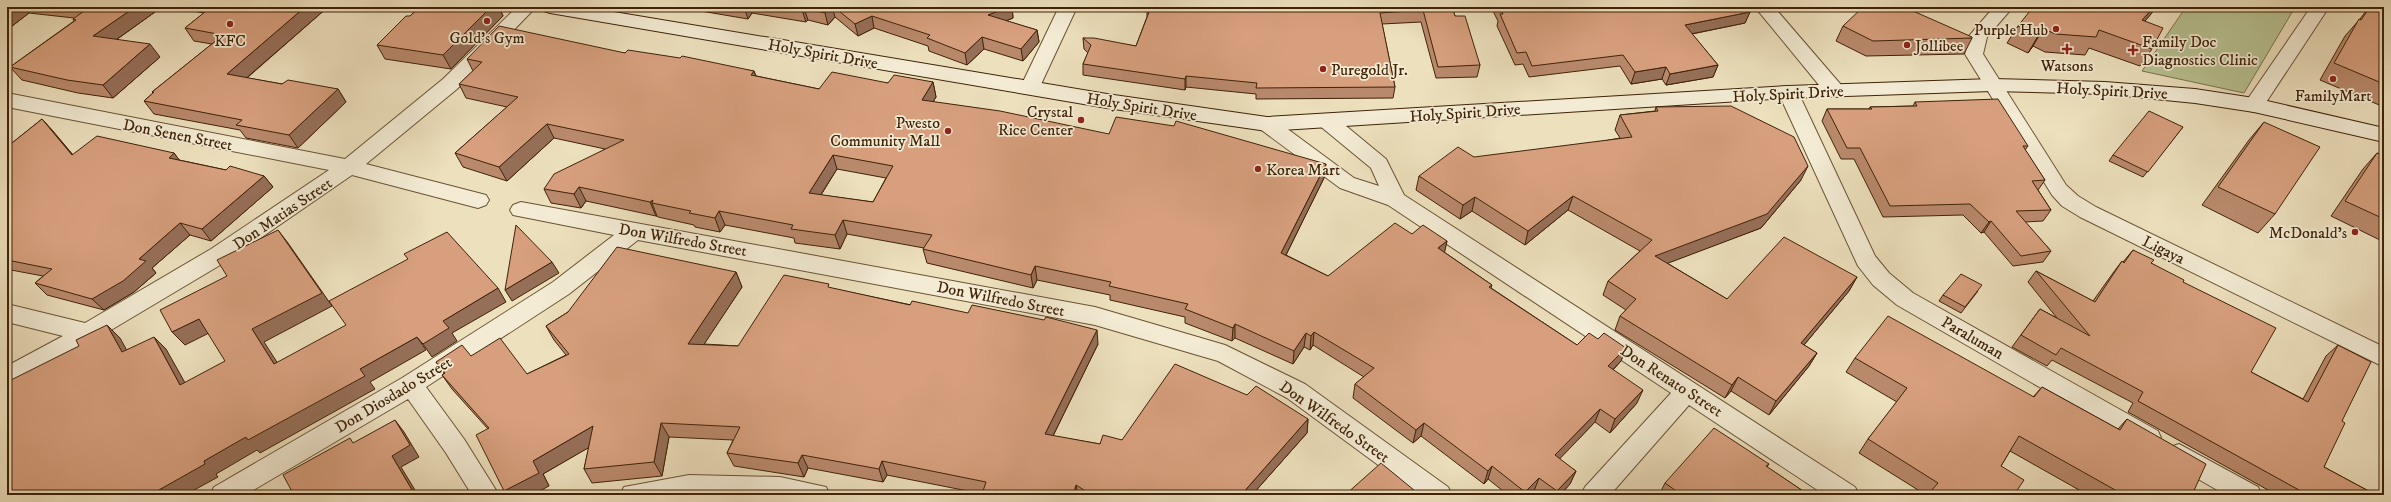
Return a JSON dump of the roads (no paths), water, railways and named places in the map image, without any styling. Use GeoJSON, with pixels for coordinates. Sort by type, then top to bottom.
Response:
{"type":"FeatureCollection","features":[{"type":"Feature","properties":{"kind":"street","name":"Don Matias Street"},"geometry":{"type":"LineString","coordinates":[[7,377],[88,333],[219,256],[348,167],[450,84],[527,7]]}},
{"type":"Feature","properties":{"kind":"street","name":"Holy Spirit Drive"},"geometry":{"type":"LineString","coordinates":[[550,7],[1030,88],[1192,114],[1267,124],[1328,122],[1788,92],[1992,85],[2138,90],[2254,105],[2384,135]]}},
{"type":"Feature","properties":{"kind":"street"},"geometry":{"type":"LineString","coordinates":[[1030,88],[1068,7]]}},
{"type":"Feature","properties":{"kind":"street"},"geometry":{"type":"LineString","coordinates":[[1764,7],[1835,91]]}},
{"type":"Feature","properties":{"kind":"street","name":"Ligaya"},"geometry":{"type":"LineString","coordinates":[[2004,7],[1978,36],[1973,50],[1992,85],[2012,113],[2052,181],[2070,201],[2088,212],[2384,358]]}},
{"type":"Feature","properties":{"kind":"street"},"geometry":{"type":"LineString","coordinates":[[2254,105],[2320,7]]}},
{"type":"Feature","properties":{"kind":"street","name":"Paraluman"},"geometry":{"type":"LineString","coordinates":[[1788,92],[1866,260],[1881,280],[1912,302],[2249,495]]}},
{"type":"Feature","properties":{"kind":"street","name":"Don Senen Street"},"geometry":{"type":"LineString","coordinates":[[7,100],[348,167]]}},
{"type":"Feature","properties":{"kind":"street"},"geometry":{"type":"LineString","coordinates":[[1328,122],[1379,164],[1396,200]]}},
{"type":"Feature","properties":{"kind":"street","name":"Don Renato Street"},"geometry":{"type":"LineString","coordinates":[[1267,124],[1347,183],[1396,200],[1846,495]]}},
{"type":"Feature","properties":{"kind":"street"},"geometry":{"type":"LineString","coordinates":[[348,167],[478,200]]}},
{"type":"Feature","properties":{"kind":"street","name":"Don Wilfredo Street"},"geometry":{"type":"LineString","coordinates":[[521,210],[1095,316],[1225,354],[1296,390],[1440,495]]}},
{"type":"Feature","properties":{"kind":"street","name":"Don Diosdado Street"},"geometry":{"type":"LineString","coordinates":[[223,495],[411,385],[561,288],[635,230]]}},
{"type":"Feature","properties":{"kind":"street"},"geometry":{"type":"LineString","coordinates":[[7,313],[88,333]]}},
{"type":"Feature","properties":{"kind":"street"},"geometry":{"type":"LineString","coordinates":[[411,385],[455,446],[486,495]]}},
{"type":"Feature","properties":{"kind":"street"},"geometry":{"type":"LineString","coordinates":[[1594,495],[1688,390]]}},
{"type":"Feature","properties":{"kind":"street"},"geometry":{"type":"LineString","coordinates":[[633,495],[689,486],[780,488],[817,495]]}},
{"type":"Feature","properties":{"kind":"place","name":"Gold's Gym"},"geometry":{"type":"Point","coordinates":[487,21]}},
{"type":"Feature","properties":{"kind":"place","name":"KFC"},"geometry":{"type":"Point","coordinates":[230,24]}},
{"type":"Feature","properties":{"kind":"place","name":"Purple Hub"},"geometry":{"type":"Point","coordinates":[2056,29]}},
{"type":"Feature","properties":{"kind":"place","name":"Jollibee"},"geometry":{"type":"Point","coordinates":[1907,45]}},
{"type":"Feature","properties":{"kind":"place","name":"Watsons"},"geometry":{"type":"Point","coordinates":[2067,49]}},
{"type":"Feature","properties":{"kind":"place","name":"Family Doc Diagnostics Clinic"},"geometry":{"type":"Point","coordinates":[2133,50]}},
{"type":"Feature","properties":{"kind":"place","name":"Puregold Jr."},"geometry":{"type":"Point","coordinates":[1323,69]}},
{"type":"Feature","properties":{"kind":"place","name":"FamilyMart"},"geometry":{"type":"Point","coordinates":[2333,79]}},
{"type":"Feature","properties":{"kind":"place","name":"Crystal Rice Center"},"geometry":{"type":"Point","coordinates":[1081,120]}},
{"type":"Feature","properties":{"kind":"place","name":"Pwesto Community Mall"},"geometry":{"type":"Point","coordinates":[948,131]}},
{"type":"Feature","properties":{"kind":"place","name":"Korea Mart"},"geometry":{"type":"Point","coordinates":[1258,169]}},
{"type":"Feature","properties":{"kind":"place","name":"McDonald's"},"geometry":{"type":"Point","coordinates":[2355,232]}}]}
